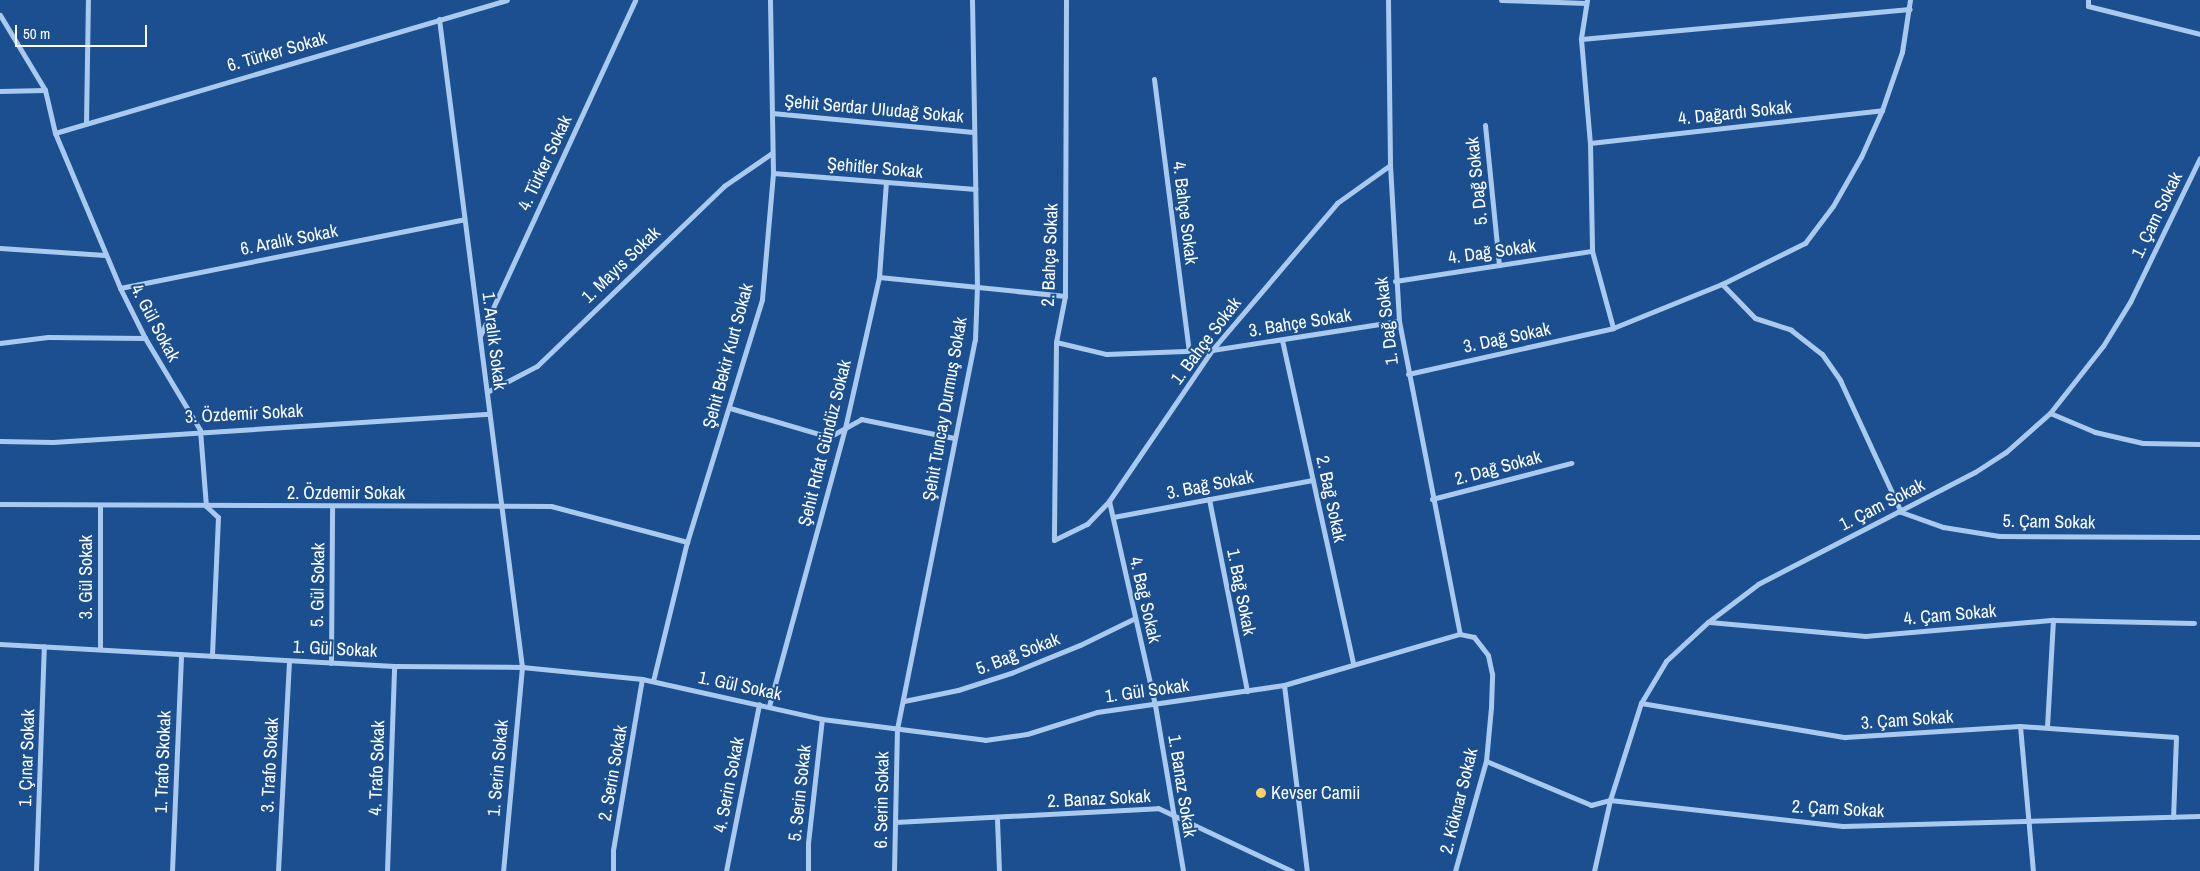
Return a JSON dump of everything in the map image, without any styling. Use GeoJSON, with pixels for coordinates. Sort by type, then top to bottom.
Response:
{"type":"FeatureCollection","features":[{"type":"Feature","properties":{"kind":"street"},"geometry":{"type":"LineString","coordinates":[[86,123],[88,0]]}},
{"type":"Feature","properties":{"kind":"street","name":"6. Türker Sokak"},"geometry":{"type":"LineString","coordinates":[[55,133],[508,0]]}},
{"type":"Feature","properties":{"kind":"street","name":"4. Türker Sokak"},"geometry":{"type":"LineString","coordinates":[[479,337],[635,0]]}},
{"type":"Feature","properties":{"kind":"street","name":"Şehit Bekir Kurt Sokak"},"geometry":{"type":"LineString","coordinates":[[653,681],[687,542],[730,408],[762,299],[773,173],[770,0]]}},
{"type":"Feature","properties":{"kind":"street","name":"Şehit Tuncay Durmuş Sokak"},"geometry":{"type":"LineString","coordinates":[[897,729],[904,702],[954,438],[975,340],[977,286],[972,0]]}},
{"type":"Feature","properties":{"kind":"street","name":"2. Bahçe Sokak"},"geometry":{"type":"LineString","coordinates":[[1054,540],[1056,342],[1065,296],[1066,0]]}},
{"type":"Feature","properties":{"kind":"street","name":"1. Dağ Sokak"},"geometry":{"type":"LineString","coordinates":[[1388,0],[1390,165],[1395,281],[1399,320],[1432,499],[1460,634]]}},
{"type":"Feature","properties":{"kind":"street"},"geometry":{"type":"LineString","coordinates":[[1501,0],[1586,2],[1581,38],[1590,143],[1592,251],[1613,328]]}},
{"type":"Feature","properties":{"kind":"street","name":"3. Dağ Sokak"},"geometry":{"type":"LineString","coordinates":[[1408,374],[1613,328],[1722,284],[1804,243],[1833,206],[1861,157],[1882,110],[1902,52],[1910,0]]}},
{"type":"Feature","properties":{"kind":"street"},"geometry":{"type":"LineString","coordinates":[[2088,3],[2200,34]]}},
{"type":"Feature","properties":{"kind":"street"},"geometry":{"type":"LineString","coordinates":[[1581,38],[1910,9]]}},
{"type":"Feature","properties":{"kind":"street","name":"4. Gül Sokak"},"geometry":{"type":"LineString","coordinates":[[0,15],[45,90],[55,133],[120,288],[145,338],[200,430],[206,506],[218,517],[212,656]]}},
{"type":"Feature","properties":{"kind":"street","name":"1. Aralık Sokak"},"geometry":{"type":"LineString","coordinates":[[439,19],[522,667]]}},
{"type":"Feature","properties":{"kind":"street","name":"4. Bahçe Sokak"},"geometry":{"type":"LineString","coordinates":[[1154,79],[1189,350]]}},
{"type":"Feature","properties":{"kind":"street"},"geometry":{"type":"LineString","coordinates":[[0,91],[45,90]]}},
{"type":"Feature","properties":{"kind":"street","name":"4. Dağardı Sokak"},"geometry":{"type":"LineString","coordinates":[[1590,143],[1882,110]]}},
{"type":"Feature","properties":{"kind":"street","name":"Şehit Serdar UIudağ Sokak"},"geometry":{"type":"LineString","coordinates":[[772,113],[973,132]]}},
{"type":"Feature","properties":{"kind":"street","name":"5. Dağ Sokak"},"geometry":{"type":"LineString","coordinates":[[1485,125],[1499,265]]}},
{"type":"Feature","properties":{"kind":"street","name":"1. Mayıs Sokak"},"geometry":{"type":"LineString","coordinates":[[486,392],[537,366],[724,186],[772,153]]}},
{"type":"Feature","properties":{"kind":"street","name":"1. Çam Sokak"},"geometry":{"type":"LineString","coordinates":[[1594,871],[1610,800],[1641,703],[1666,661],[1708,622],[1758,584],[1901,512],[2006,452],[2050,413],[2103,346],[2130,302],[2200,160]]}},
{"type":"Feature","properties":{"kind":"street","name":"1. Bahçe Sokak"},"geometry":{"type":"LineString","coordinates":[[1054,540],[1087,524],[1109,501],[1212,350],[1337,203],[1390,165]]}},
{"type":"Feature","properties":{"kind":"street","name":"Şehitler Sokak"},"geometry":{"type":"LineString","coordinates":[[773,173],[975,190]]}},
{"type":"Feature","properties":{"kind":"street","name":"Şehit Rıfat Gündüz Sokak"},"geometry":{"type":"LineString","coordinates":[[769,706],[845,428],[879,277],[886,182]]}},
{"type":"Feature","properties":{"kind":"street","name":"6. Aralık Sokak"},"geometry":{"type":"LineString","coordinates":[[120,288],[464,219]]}},
{"type":"Feature","properties":{"kind":"street"},"geometry":{"type":"LineString","coordinates":[[0,248],[105,255]]}},
{"type":"Feature","properties":{"kind":"street","name":"4. Dağ Sokak"},"geometry":{"type":"LineString","coordinates":[[1395,281],[1592,251]]}},
{"type":"Feature","properties":{"kind":"street"},"geometry":{"type":"LineString","coordinates":[[879,277],[1065,296]]}},
{"type":"Feature","properties":{"kind":"street"},"geometry":{"type":"LineString","coordinates":[[1722,284],[1755,318],[1791,330],[1822,354],[1840,380],[1901,512]]}},
{"type":"Feature","properties":{"kind":"street","name":"3. Bahçe Sokak"},"geometry":{"type":"LineString","coordinates":[[1056,342],[1106,354],[1212,350],[1399,320]]}},
{"type":"Feature","properties":{"kind":"street"},"geometry":{"type":"LineString","coordinates":[[0,343],[48,337],[145,338]]}},
{"type":"Feature","properties":{"kind":"street","name":"2. Bağ Sokak"},"geometry":{"type":"LineString","coordinates":[[1282,340],[1353,664]]}},
{"type":"Feature","properties":{"kind":"street"},"geometry":{"type":"LineString","coordinates":[[730,408],[829,437],[861,419],[954,438]]}},
{"type":"Feature","properties":{"kind":"street"},"geometry":{"type":"LineString","coordinates":[[2050,413],[2095,432],[2144,443],[2200,444]]}},
{"type":"Feature","properties":{"kind":"street","name":"3. Özdemir Sokak"},"geometry":{"type":"LineString","coordinates":[[0,441],[53,442],[200,430],[489,414]]}},
{"type":"Feature","properties":{"kind":"street","name":"2. Dağ Sokak"},"geometry":{"type":"LineString","coordinates":[[1432,499],[1571,463]]}},
{"type":"Feature","properties":{"kind":"street","name":"3. Bağ Sokak"},"geometry":{"type":"LineString","coordinates":[[1113,517],[1313,480]]}},
{"type":"Feature","properties":{"kind":"street","name":"1. Bağ Sokak"},"geometry":{"type":"LineString","coordinates":[[1208,499],[1247,691]]}},
{"type":"Feature","properties":{"kind":"street","name":"4. Bağ Sokak"},"geometry":{"type":"LineString","coordinates":[[1109,501],[1155,705]]}},
{"type":"Feature","properties":{"kind":"street","name":"2. Özdemir Sokak"},"geometry":{"type":"LineString","coordinates":[[0,504],[332,507],[550,506],[687,542]]}},
{"type":"Feature","properties":{"kind":"street","name":"3. Gül Sokak"},"geometry":{"type":"LineString","coordinates":[[100,505],[100,649]]}},
{"type":"Feature","properties":{"kind":"street","name":"5. Gül Sokak"},"geometry":{"type":"LineString","coordinates":[[331,663],[332,507]]}},
{"type":"Feature","properties":{"kind":"street","name":"5. Çam Sokak"},"geometry":{"type":"LineString","coordinates":[[1901,512],[1942,527],[1999,536],[2200,536]]}},
{"type":"Feature","properties":{"kind":"street","name":"5. Bağ Sokak"},"geometry":{"type":"LineString","coordinates":[[904,702],[958,690],[1011,673],[1080,645],[1135,618]]}},
{"type":"Feature","properties":{"kind":"street"},"geometry":{"type":"LineString","coordinates":[[2047,727],[2053,620]]}},
{"type":"Feature","properties":{"kind":"street","name":"4. Çam Sokak"},"geometry":{"type":"LineString","coordinates":[[1708,622],[1865,636],[2053,620],[2194,623]]}},
{"type":"Feature","properties":{"kind":"street","name":"1. Gül Sokak"},"geometry":{"type":"LineString","coordinates":[[0,644],[394,666],[522,667],[642,679],[822,719],[985,740],[1027,734],[1098,712],[1284,685],[1460,634]]}},
{"type":"Feature","properties":{"kind":"street","name":"2. Köknar Sokak"},"geometry":{"type":"LineString","coordinates":[[1455,871],[1486,761],[1492,674],[1482,644],[1474,637],[1460,634]]}},
{"type":"Feature","properties":{"kind":"street","name":"1. Çınar Sokak"},"geometry":{"type":"LineString","coordinates":[[36,871],[44,646]]}},
{"type":"Feature","properties":{"kind":"street","name":"1. Trafo Skokak"},"geometry":{"type":"LineString","coordinates":[[172,871],[181,654]]}},
{"type":"Feature","properties":{"kind":"street","name":"3. Trafo Sokak"},"geometry":{"type":"LineString","coordinates":[[278,871],[289,661]]}},
{"type":"Feature","properties":{"kind":"street","name":"4. Trafo Sokak"},"geometry":{"type":"LineString","coordinates":[[387,871],[394,666]]}},
{"type":"Feature","properties":{"kind":"street","name":"1. Serin Sokak"},"geometry":{"type":"LineString","coordinates":[[503,871],[522,667]]}},
{"type":"Feature","properties":{"kind":"street","name":"2. Serin Sokak"},"geometry":{"type":"LineString","coordinates":[[613,871],[613,850],[642,679]]}},
{"type":"Feature","properties":{"kind":"street"},"geometry":{"type":"LineString","coordinates":[[1284,685],[1307,871]]}},
{"type":"Feature","properties":{"kind":"street","name":"3. Çam Sokak"},"geometry":{"type":"LineString","coordinates":[[1641,703],[1845,737],[2020,726],[2176,737],[2173,817]]}},
{"type":"Feature","properties":{"kind":"street","name":"4. Serin Sokak"},"geometry":{"type":"LineString","coordinates":[[726,871],[759,704]]}},
{"type":"Feature","properties":{"kind":"street","name":"1. Banaz Sokak"},"geometry":{"type":"LineString","coordinates":[[1155,705],[1183,871]]}},
{"type":"Feature","properties":{"kind":"street","name":"5. Serin Sokak"},"geometry":{"type":"LineString","coordinates":[[808,871],[808,843],[822,719]]}},
{"type":"Feature","properties":{"kind":"street"},"geometry":{"type":"LineString","coordinates":[[2020,726],[2031,822],[2033,871]]}},
{"type":"Feature","properties":{"kind":"street","name":"6. Serin Sokak"},"geometry":{"type":"LineString","coordinates":[[894,871],[897,729]]}},
{"type":"Feature","properties":{"kind":"street","name":"2. Çam Sokak"},"geometry":{"type":"LineString","coordinates":[[1486,761],[1591,805],[1610,800],[1843,826],[2200,816]]}},
{"type":"Feature","properties":{"kind":"street","name":"2. Banaz Sokak"},"geometry":{"type":"LineString","coordinates":[[895,822],[997,819],[1158,808],[1292,871]]}},
{"type":"Feature","properties":{"kind":"street"},"geometry":{"type":"LineString","coordinates":[[997,819],[999,871]]}},
{"type":"Feature","properties":{"kind":"place","name":"Kevser Camii"},"geometry":{"type":"Point","coordinates":[1261,793]}}]}
